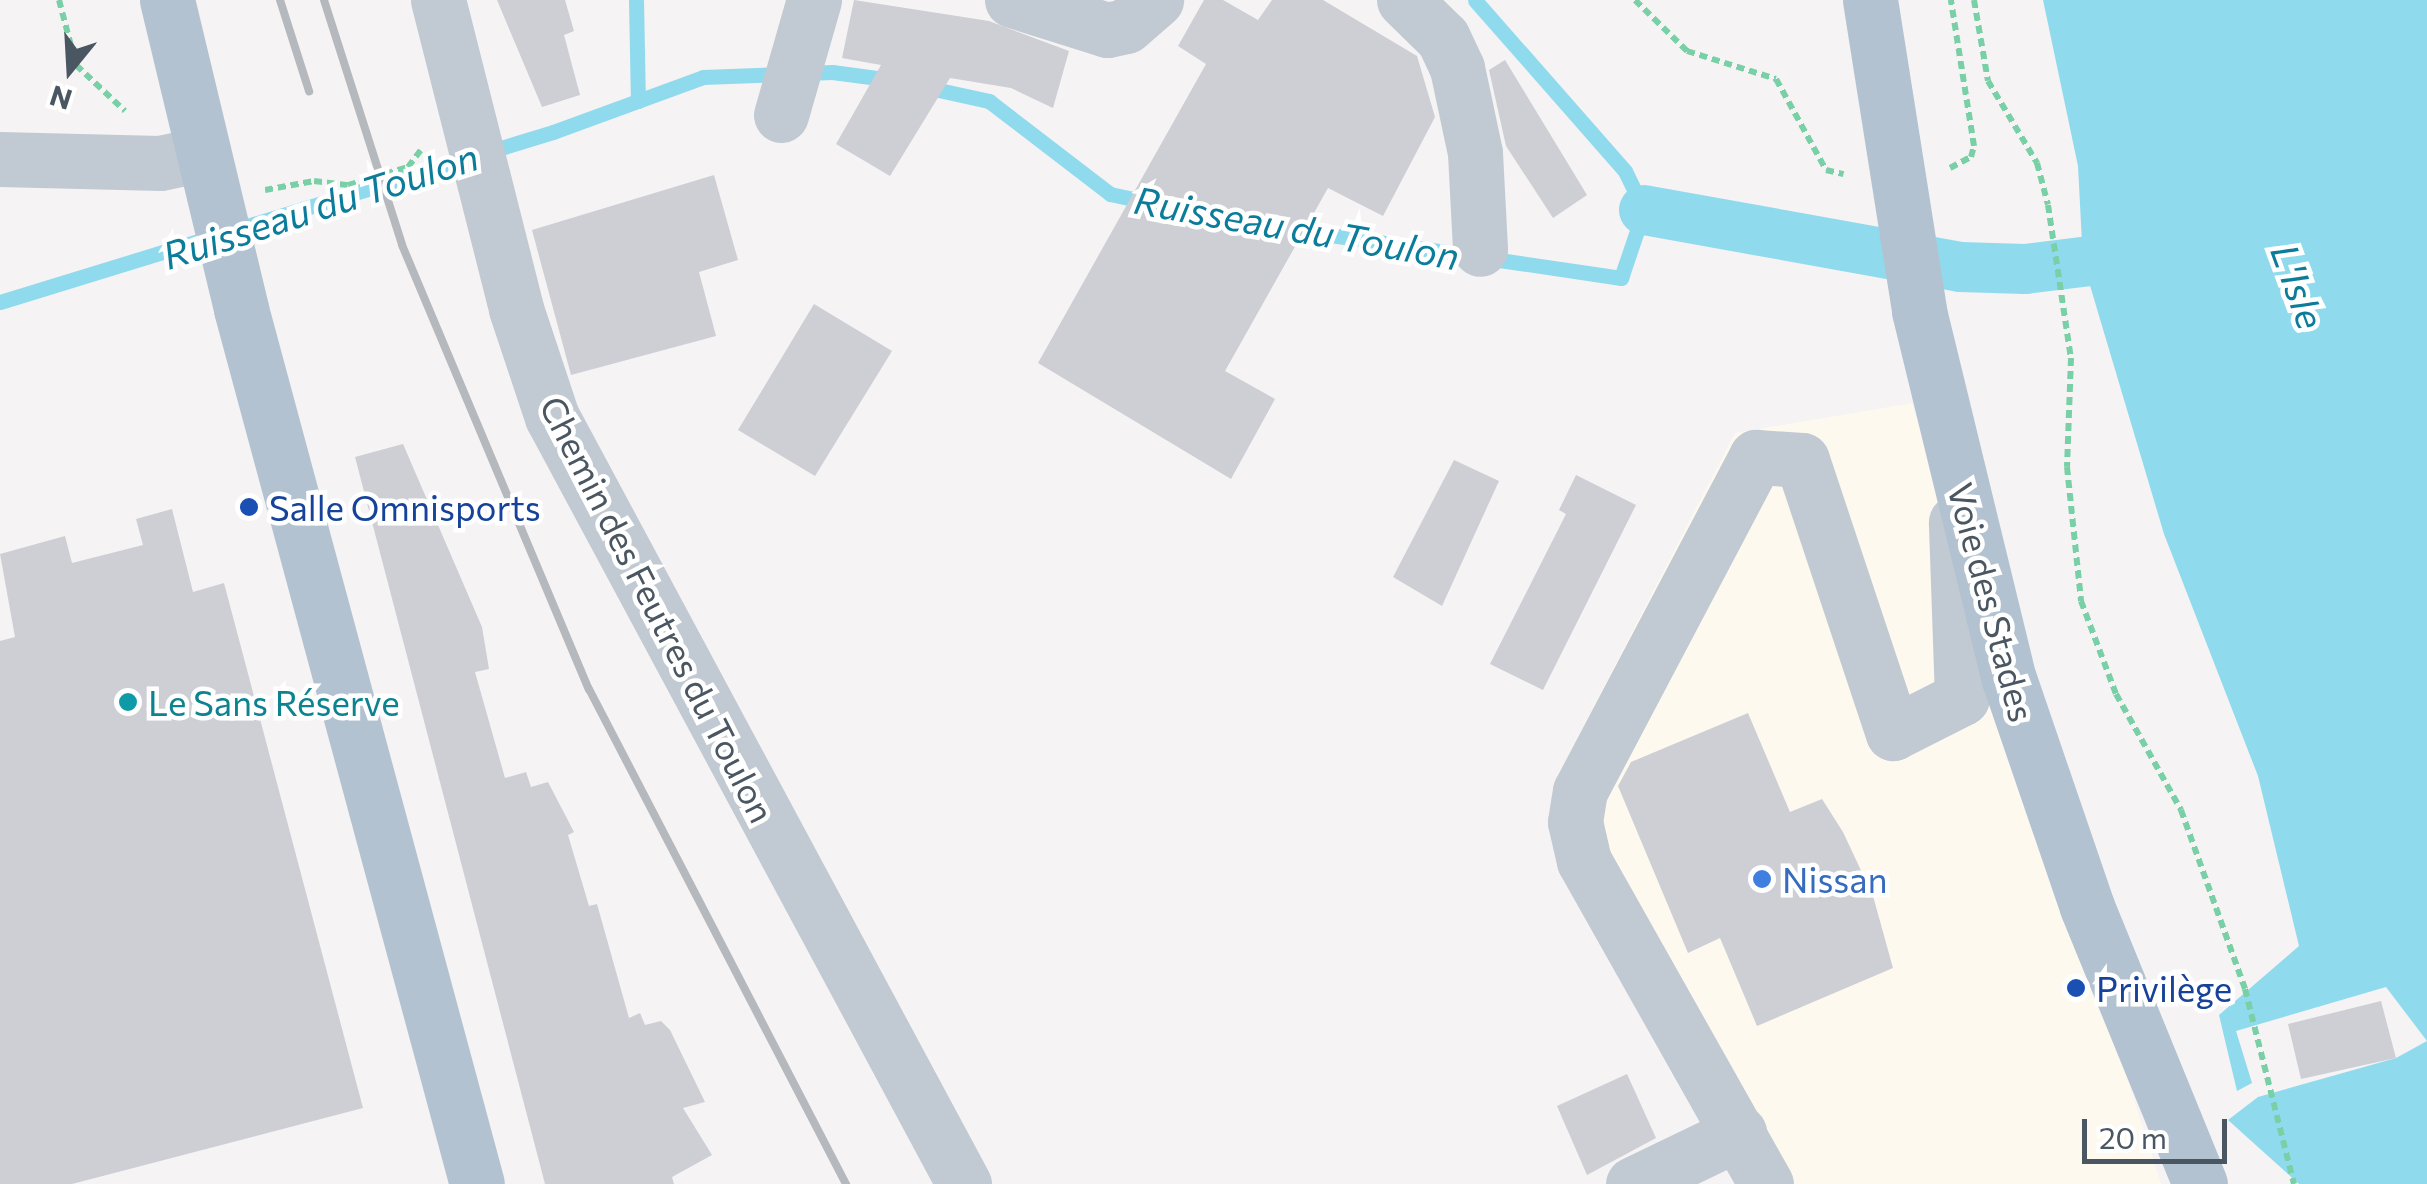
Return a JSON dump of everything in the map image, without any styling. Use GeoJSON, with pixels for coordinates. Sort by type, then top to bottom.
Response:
{"type":"FeatureCollection","features":[{"type":"Feature","properties":{"kind":"main road"},"geometry":{"type":"LineString","coordinates":[[167,0],[233,280],[477,1184]]}},
{"type":"Feature","properties":{"kind":"main road","name":"Voie des Stades"},"geometry":{"type":"LineString","coordinates":[[1870,0],[1920,311],[2015,698],[2087,907],[2199,1183]]}},
{"type":"Feature","properties":{"kind":"street","name":"Chemin des Feutres du Toulon"},"geometry":{"type":"LineString","coordinates":[[438,0],[486,190],[552,417],[964,1184]]}},
{"type":"Feature","properties":{"kind":"street"},"geometry":{"type":"LineString","coordinates":[[1012,0],[1107,30],[1126,26],[1156,0]]}},
{"type":"Feature","properties":{"kind":"street"},"geometry":{"type":"LineString","coordinates":[[1404,0],[1443,38],[1458,68],[1475,153],[1480,249]]}},
{"type":"Feature","properties":{"kind":"street"},"geometry":{"type":"LineString","coordinates":[[783,108],[808,20]]}},
{"type":"Feature","properties":{"kind":"street"},"geometry":{"type":"LineString","coordinates":[[0,159],[144,162],[210,179]]}},
{"type":"Feature","properties":{"kind":"street"},"geometry":{"type":"LineString","coordinates":[[1766,1184],[1610,910],[1574,822],[1598,746],[1756,457],[1802,460],[1893,734],[1955,708],[1966,685],[1951,446]]}},
{"type":"Feature","properties":{"kind":"street"},"geometry":{"type":"LineString","coordinates":[[1632,1184],[1739,1133]]}},
{"type":"Feature","properties":{"kind":"path"},"geometry":{"type":"LineString","coordinates":[[59,0],[76,65],[136,125],[144,162]]}},
{"type":"Feature","properties":{"kind":"path"},"geometry":{"type":"LineString","coordinates":[[1635,0],[1687,50],[1776,79],[1826,170],[1850,174]]}},
{"type":"Feature","properties":{"kind":"path"},"geometry":{"type":"LineString","coordinates":[[1940,170],[1958,166],[1974,146],[1952,0]]}},
{"type":"Feature","properties":{"kind":"path"},"geometry":{"type":"LineString","coordinates":[[1974,0],[1988,80],[2037,163],[2048,205],[2066,328],[2066,467],[2081,601],[2116,694],[2182,810],[2245,989],[2294,1184]]}},
{"type":"Feature","properties":{"kind":"path"},"geometry":{"type":"LineString","coordinates":[[210,179],[408,167],[466,110]]}},
{"type":"Feature","properties":{"kind":"shaded area"},"geometry":{"type":"Polygon","coordinates":[[[1912,403],[2161,1184],[1751,1184],[1558,775],[1735,433],[1912,403]]]}},
{"type":"Feature","properties":{"kind":"water","name":"L'Isle"},"geometry":{"type":"Polygon","coordinates":[[[2043,0],[2427,0],[2427,1041],[2386,987],[2236,1031],[2252,1083],[2237,1091],[2219,1015],[2299,946],[2258,776],[2164,534],[2083,262],[2078,166],[2043,0]]]}},
{"type":"Feature","properties":{"kind":"water"},"geometry":{"type":"Polygon","coordinates":[[[2427,1041],[2427,1184],[2299,1184],[2228,1120],[2258,1097],[2396,1058],[2427,1041]]]}},
{"type":"Feature","properties":{"kind":"building"},"geometry":{"type":"Polygon","coordinates":[[[497,0],[565,0],[574,31],[564,35],[580,95],[542,107],[497,0]]]}},
{"type":"Feature","properties":{"kind":"building"},"geometry":{"type":"Polygon","coordinates":[[[854,0],[989,21],[1069,51],[1053,108],[1011,88],[950,78],[890,176],[836,144],[881,65],[842,58],[854,0]]]}},
{"type":"Feature","properties":{"kind":"building"},"geometry":{"type":"Polygon","coordinates":[[[1204,0],[1223,0],[1258,20],[1272,0],[1323,0],[1417,56],[1435,117],[1383,216],[1328,188],[1225,371],[1275,399],[1231,479],[1038,363],[1206,64],[1178,46],[1204,0]]]}},
{"type":"Feature","properties":{"kind":"building"},"geometry":{"type":"Polygon","coordinates":[[[1505,60],[1587,195],[1553,218],[1506,146],[1489,70],[1505,60]]]}},
{"type":"Feature","properties":{"kind":"building"},"geometry":{"type":"Polygon","coordinates":[[[714,175],[738,260],[699,272],[716,336],[571,375],[532,230],[714,175]]]}},
{"type":"Feature","properties":{"kind":"building"},"geometry":{"type":"Polygon","coordinates":[[[814,304],[892,351],[815,476],[738,430],[814,304]]]}},
{"type":"Feature","properties":{"kind":"building"},"geometry":{"type":"Polygon","coordinates":[[[403,444],[482,627],[489,669],[475,672],[505,778],[526,772],[531,787],[548,782],[574,832],[568,835],[589,906],[597,904],[629,1018],[640,1013],[645,1025],[661,1021],[670,1030],[705,1102],[683,1108],[712,1155],[672,1177],[674,1184],[545,1184],[355,457],[403,444]]]}},
{"type":"Feature","properties":{"kind":"building"},"geometry":{"type":"Polygon","coordinates":[[[1454,460],[1499,481],[1442,606],[1393,577],[1454,460]]]}},
{"type":"Feature","properties":{"kind":"building"},"geometry":{"type":"Polygon","coordinates":[[[1576,475],[1636,505],[1543,690],[1490,664],[1566,514],[1559,510],[1576,475]]]}},
{"type":"Feature","properties":{"kind":"building"},"geometry":{"type":"Polygon","coordinates":[[[172,509],[193,592],[224,583],[363,1108],[72,1184],[0,1184],[0,641],[15,637],[0,554],[65,536],[72,563],[143,545],[136,519],[172,509]]]}},
{"type":"Feature","properties":{"kind":"building","name":"Nissan"},"geometry":{"type":"Polygon","coordinates":[[[1748,713],[1790,812],[1822,799],[1843,832],[1873,896],[1893,968],[1757,1026],[1720,938],[1688,953],[1618,786],[1631,762],[1748,713]]]}},
{"type":"Feature","properties":{"kind":"building"},"geometry":{"type":"Polygon","coordinates":[[[2381,1001],[2396,1058],[2301,1079],[2288,1024],[2381,1001]]]}},
{"type":"Feature","properties":{"kind":"building"},"geometry":{"type":"Polygon","coordinates":[[[1627,1074],[1656,1138],[1587,1175],[1557,1106],[1627,1074]]]}},
{"type":"Feature","properties":{"kind":"waterway","name":"Ruisseau du Toulon"},"geometry":{"type":"LineString","coordinates":[[636,0],[638,101]]}},
{"type":"Feature","properties":{"kind":"waterway","name":"Ruisseau du Toulon"},"geometry":{"type":"LineString","coordinates":[[1283,228],[1621,278],[1644,210],[1625,171],[1475,0]]}},
{"type":"Feature","properties":{"kind":"waterway","name":"Ruisseau du Toulon"},"geometry":{"type":"LineString","coordinates":[[0,302],[553,132],[703,77],[832,72],[893,80]]}},
{"type":"Feature","properties":{"kind":"waterway","name":"Ruisseau du Toulon"},"geometry":{"type":"LineString","coordinates":[[925,87],[989,101],[1110,194],[1148,202]]}},
{"type":"Feature","properties":{"kind":"waterway","name":"Ruisseau du Toulon"},"geometry":{"type":"LineString","coordinates":[[1644,210],[1960,267],[2025,269],[2148,254]]}},
{"type":"Feature","properties":{"kind":"railway"},"geometry":{"type":"LineString","coordinates":[[280,0],[309,91]]}},
{"type":"Feature","properties":{"kind":"railway"},"geometry":{"type":"LineString","coordinates":[[324,0],[402,245],[589,689],[846,1184]]}},
{"type":"Feature","properties":{"kind":"place","name":"Salle Omnisports"},"geometry":{"type":"Point","coordinates":[249,507]}},
{"type":"Feature","properties":{"kind":"place","name":"Le Sans Réserve"},"geometry":{"type":"Point","coordinates":[128,702]}},
{"type":"Feature","properties":{"kind":"place","name":"Nissan"},"geometry":{"type":"Point","coordinates":[1762,879]}},
{"type":"Feature","properties":{"kind":"place","name":"Privilège"},"geometry":{"type":"Point","coordinates":[2076,988]}}]}
